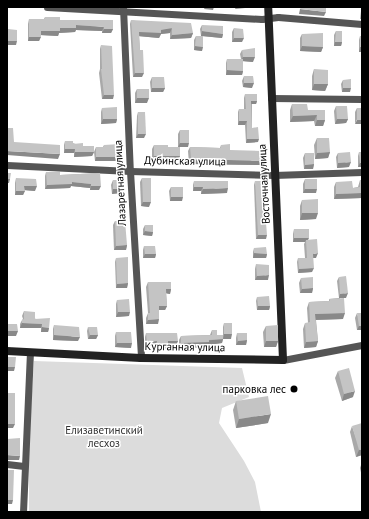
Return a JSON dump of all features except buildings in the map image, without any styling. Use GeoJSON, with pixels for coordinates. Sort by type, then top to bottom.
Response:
{"type":"FeatureCollection","features":[{"type":"Feature","properties":{"kind":"street"},"geometry":{"type":"LineString","coordinates":[[48,7],[123,9],[362,24]]}},
{"type":"Feature","properties":{"kind":"street","name":"Восточная улица"},"geometry":{"type":"LineString","coordinates":[[268,7],[283,360]]}},
{"type":"Feature","properties":{"kind":"street","name":"Лазаретная улица"},"geometry":{"type":"LineString","coordinates":[[123,9],[130,171],[141,358]]}},
{"type":"Feature","properties":{"kind":"street"},"geometry":{"type":"LineString","coordinates":[[271,98],[362,99]]}},
{"type":"Feature","properties":{"kind":"street","name":"Дубинская улица"},"geometry":{"type":"LineString","coordinates":[[7,165],[130,171],[274,175],[362,172]]}},
{"type":"Feature","properties":{"kind":"street","name":"Курганная улица"},"geometry":{"type":"LineString","coordinates":[[7,351],[141,358],[283,360],[362,345]]}},
{"type":"Feature","properties":{"kind":"street"},"geometry":{"type":"LineString","coordinates":[[23,512],[30,352]]}},
{"type":"Feature","properties":{"kind":"street"},"geometry":{"type":"LineString","coordinates":[[7,464],[24,466]]}},
{"type":"Feature","properties":{"kind":"green space","name":"Елизаветинский лесхоз"},"geometry":{"type":"Polygon","coordinates":[[[34,361],[242,368],[249,397],[222,408],[219,423],[244,461],[255,482],[261,512],[29,512],[29,437],[34,361]]]}},
{"type":"Feature","properties":{"kind":"place","name":"парковка лес"},"geometry":{"type":"Point","coordinates":[294,389]}}]}
